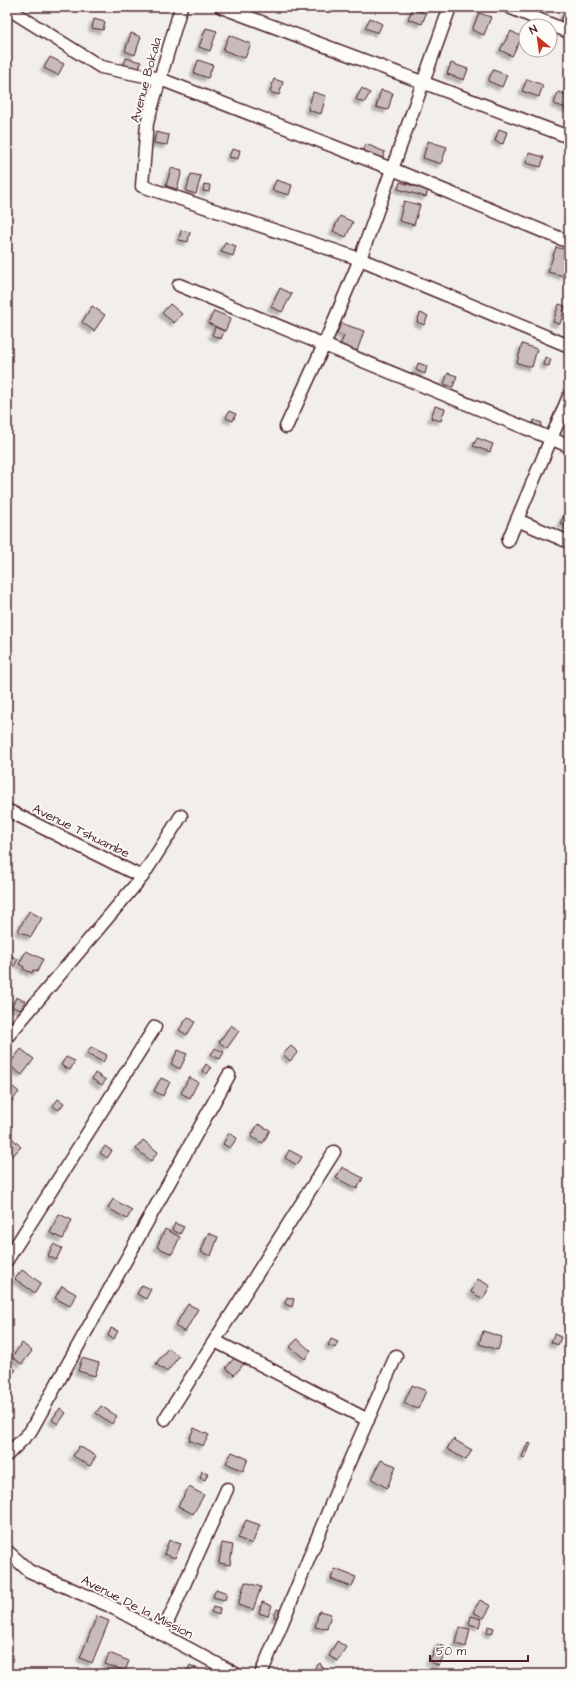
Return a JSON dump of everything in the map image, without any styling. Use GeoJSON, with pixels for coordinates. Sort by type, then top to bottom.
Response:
{"type":"FeatureCollection","features":[{"type":"Feature","properties":{"kind":"street","name":"Avenue Bokala"},"geometry":{"type":"LineString","coordinates":[[181,7],[147,123],[142,186],[360,259]]}},
{"type":"Feature","properties":{"kind":"street"},"geometry":{"type":"LineString","coordinates":[[222,7],[569,137]]}},
{"type":"Feature","properties":{"kind":"street"},"geometry":{"type":"LineString","coordinates":[[286,427],[324,345],[360,259],[450,7]]}},
{"type":"Feature","properties":{"kind":"street"},"geometry":{"type":"LineString","coordinates":[[509,7],[569,32]]}},
{"type":"Feature","properties":{"kind":"street"},"geometry":{"type":"LineString","coordinates":[[7,8],[101,67],[160,79],[392,169],[569,242]]}},
{"type":"Feature","properties":{"kind":"street"},"geometry":{"type":"LineString","coordinates":[[360,259],[569,346]]}},
{"type":"Feature","properties":{"kind":"street"},"geometry":{"type":"LineString","coordinates":[[179,285],[569,446]]}},
{"type":"Feature","properties":{"kind":"street"},"geometry":{"type":"LineString","coordinates":[[508,541],[569,396]]}},
{"type":"Feature","properties":{"kind":"street"},"geometry":{"type":"LineString","coordinates":[[517,520],[569,542]]}},
{"type":"Feature","properties":{"kind":"street","name":"Avenue Tshuambe"},"geometry":{"type":"LineString","coordinates":[[7,810],[142,876]]}},
{"type":"Feature","properties":{"kind":"street"},"geometry":{"type":"LineString","coordinates":[[7,1037],[142,876],[181,816]]}},
{"type":"Feature","properties":{"kind":"street"},"geometry":{"type":"LineString","coordinates":[[7,1260],[155,1027]]}},
{"type":"Feature","properties":{"kind":"street"},"geometry":{"type":"LineString","coordinates":[[7,1455],[30,1432],[229,1075]]}},
{"type":"Feature","properties":{"kind":"street"},"geometry":{"type":"LineString","coordinates":[[165,1419],[334,1152]]}},
{"type":"Feature","properties":{"kind":"street"},"geometry":{"type":"LineString","coordinates":[[215,1341],[368,1420]]}},
{"type":"Feature","properties":{"kind":"street"},"geometry":{"type":"LineString","coordinates":[[261,1674],[342,1478],[396,1356]]}},
{"type":"Feature","properties":{"kind":"street"},"geometry":{"type":"LineString","coordinates":[[162,1634],[227,1489]]}},
{"type":"Feature","properties":{"kind":"street","name":"Avenue De la Mission"},"geometry":{"type":"LineString","coordinates":[[7,1551],[29,1571],[108,1605],[236,1674]]}},
{"type":"Feature","properties":{"kind":"building"},"geometry":{"type":"Polygon","coordinates":[[[567,7],[569,7],[569,25],[560,22],[567,7]]]}},
{"type":"Feature","properties":{"kind":"building"},"geometry":{"type":"Polygon","coordinates":[[[413,8],[426,14],[422,24],[408,19],[413,8]]]}},
{"type":"Feature","properties":{"kind":"building"},"geometry":{"type":"Polygon","coordinates":[[[479,13],[491,17],[484,35],[472,30],[479,13]]]}},
{"type":"Feature","properties":{"kind":"building"},"geometry":{"type":"Polygon","coordinates":[[[370,18],[382,24],[378,33],[365,28],[370,18]]]}},
{"type":"Feature","properties":{"kind":"building"},"geometry":{"type":"Polygon","coordinates":[[[94,19],[105,22],[103,30],[92,28],[94,19]]]}},
{"type":"Feature","properties":{"kind":"building"},"geometry":{"type":"Polygon","coordinates":[[[206,28],[217,31],[210,51],[199,47],[206,28]]]}},
{"type":"Feature","properties":{"kind":"building"},"geometry":{"type":"Polygon","coordinates":[[[511,31],[518,35],[518,45],[512,56],[500,50],[511,31]]]}},
{"type":"Feature","properties":{"kind":"building"},"geometry":{"type":"Polygon","coordinates":[[[131,33],[141,37],[135,55],[125,51],[131,33]]]}},
{"type":"Feature","properties":{"kind":"building"},"geometry":{"type":"Polygon","coordinates":[[[229,35],[251,44],[245,58],[223,50],[229,35]]]}},
{"type":"Feature","properties":{"kind":"building"},"geometry":{"type":"Polygon","coordinates":[[[50,57],[64,64],[58,75],[44,68],[50,57]]]}},
{"type":"Feature","properties":{"kind":"building"},"geometry":{"type":"Polygon","coordinates":[[[126,58],[141,62],[138,73],[123,68],[126,58]]]}},
{"type":"Feature","properties":{"kind":"building"},"geometry":{"type":"Polygon","coordinates":[[[198,60],[213,65],[208,78],[194,73],[198,60]]]}},
{"type":"Feature","properties":{"kind":"building"},"geometry":{"type":"Polygon","coordinates":[[[451,63],[468,69],[464,80],[447,74],[451,63]]]}},
{"type":"Feature","properties":{"kind":"building"},"geometry":{"type":"Polygon","coordinates":[[[493,70],[507,75],[502,87],[488,81],[493,70]]]}},
{"type":"Feature","properties":{"kind":"building"},"geometry":{"type":"Polygon","coordinates":[[[274,79],[283,82],[279,95],[270,92],[274,79]]]}},
{"type":"Feature","properties":{"kind":"building"},"geometry":{"type":"Polygon","coordinates":[[[527,79],[543,85],[539,97],[522,91],[527,79]]]}},
{"type":"Feature","properties":{"kind":"building"},"geometry":{"type":"Polygon","coordinates":[[[362,88],[370,93],[364,103],[356,99],[362,88]]]}},
{"type":"Feature","properties":{"kind":"building"},"geometry":{"type":"Polygon","coordinates":[[[381,90],[393,93],[388,110],[376,107],[381,90]]]}},
{"type":"Feature","properties":{"kind":"building"},"geometry":{"type":"Polygon","coordinates":[[[313,92],[326,96],[321,114],[308,110],[313,92]]]}},
{"type":"Feature","properties":{"kind":"building"},"geometry":{"type":"Polygon","coordinates":[[[558,92],[569,95],[569,109],[554,104],[558,92]]]}},
{"type":"Feature","properties":{"kind":"building"},"geometry":{"type":"Polygon","coordinates":[[[499,129],[507,132],[503,144],[495,141],[499,129]]]}},
{"type":"Feature","properties":{"kind":"building"},"geometry":{"type":"Polygon","coordinates":[[[156,132],[169,135],[167,145],[154,143],[156,132]]]}},
{"type":"Feature","properties":{"kind":"building"},"geometry":{"type":"Polygon","coordinates":[[[428,141],[447,147],[441,164],[423,158],[428,141]]]}},
{"type":"Feature","properties":{"kind":"building"},"geometry":{"type":"Polygon","coordinates":[[[366,144],[385,152],[382,160],[363,152],[366,144]]]}},
{"type":"Feature","properties":{"kind":"building"},"geometry":{"type":"Polygon","coordinates":[[[232,149],[240,150],[238,159],[229,157],[232,149]]]}},
{"type":"Feature","properties":{"kind":"building"},"geometry":{"type":"Polygon","coordinates":[[[529,153],[544,157],[541,167],[526,163],[529,153]]]}},
{"type":"Feature","properties":{"kind":"building"},"geometry":{"type":"Polygon","coordinates":[[[171,168],[182,171],[177,189],[166,186],[171,168]]]}},
{"type":"Feature","properties":{"kind":"building"},"geometry":{"type":"Polygon","coordinates":[[[191,174],[201,176],[196,194],[186,191],[191,174]]]}},
{"type":"Feature","properties":{"kind":"building"},"geometry":{"type":"Polygon","coordinates":[[[276,180],[292,185],[289,195],[272,190],[276,180]]]}},
{"type":"Feature","properties":{"kind":"building"},"geometry":{"type":"Polygon","coordinates":[[[400,182],[428,190],[426,197],[398,189],[400,182]]]}},
{"type":"Feature","properties":{"kind":"building"},"geometry":{"type":"Polygon","coordinates":[[[204,184],[210,185],[209,192],[203,191],[204,184]]]}},
{"type":"Feature","properties":{"kind":"building"},"geometry":{"type":"Polygon","coordinates":[[[404,201],[420,205],[414,225],[399,221],[404,201]]]}},
{"type":"Feature","properties":{"kind":"building"},"geometry":{"type":"Polygon","coordinates":[[[340,216],[353,222],[346,237],[333,231],[340,216]]]}},
{"type":"Feature","properties":{"kind":"building"},"geometry":{"type":"Polygon","coordinates":[[[181,230],[190,232],[188,242],[179,240],[181,230]]]}},
{"type":"Feature","properties":{"kind":"building"},"geometry":{"type":"Polygon","coordinates":[[[225,242],[236,246],[233,256],[221,252],[225,242]]]}},
{"type":"Feature","properties":{"kind":"building"},"geometry":{"type":"Polygon","coordinates":[[[556,247],[569,251],[569,259],[564,276],[548,272],[556,247]]]}},
{"type":"Feature","properties":{"kind":"building"},"geometry":{"type":"Polygon","coordinates":[[[280,288],[292,294],[282,312],[271,307],[280,288]]]}},
{"type":"Feature","properties":{"kind":"building"},"geometry":{"type":"Polygon","coordinates":[[[170,304],[182,314],[174,323],[162,313],[170,304]]]}},
{"type":"Feature","properties":{"kind":"building"},"geometry":{"type":"Polygon","coordinates":[[[559,304],[565,306],[560,324],[553,322],[559,304]]]}},
{"type":"Feature","properties":{"kind":"building"},"geometry":{"type":"Polygon","coordinates":[[[92,306],[105,315],[94,331],[82,322],[92,306]]]}},
{"type":"Feature","properties":{"kind":"building"},"geometry":{"type":"Polygon","coordinates":[[[214,311],[231,318],[225,331],[208,323],[214,311]]]}},
{"type":"Feature","properties":{"kind":"building"},"geometry":{"type":"Polygon","coordinates":[[[420,313],[428,316],[424,325],[417,322],[420,313]]]}},
{"type":"Feature","properties":{"kind":"building"},"geometry":{"type":"Polygon","coordinates":[[[341,323],[364,331],[356,354],[339,348],[344,336],[337,333],[341,323]]]}},
{"type":"Feature","properties":{"kind":"building"},"geometry":{"type":"Polygon","coordinates":[[[215,327],[224,331],[221,339],[212,335],[215,327]]]}},
{"type":"Feature","properties":{"kind":"building"},"geometry":{"type":"Polygon","coordinates":[[[522,344],[537,349],[532,367],[517,363],[522,344]]]}},
{"type":"Feature","properties":{"kind":"building"},"geometry":{"type":"Polygon","coordinates":[[[545,357],[551,359],[549,366],[543,365],[545,357]]]}},
{"type":"Feature","properties":{"kind":"building"},"geometry":{"type":"Polygon","coordinates":[[[418,363],[427,366],[425,374],[416,370],[418,363]]]}},
{"type":"Feature","properties":{"kind":"building"},"geometry":{"type":"Polygon","coordinates":[[[448,373],[457,376],[453,387],[444,384],[448,373]]]}},
{"type":"Feature","properties":{"kind":"building"},"geometry":{"type":"Polygon","coordinates":[[[435,406],[445,409],[441,421],[431,418],[435,406]]]}},
{"type":"Feature","properties":{"kind":"building"},"geometry":{"type":"Polygon","coordinates":[[[229,411],[236,414],[233,421],[226,418],[229,411]]]}},
{"type":"Feature","properties":{"kind":"building"},"geometry":{"type":"Polygon","coordinates":[[[534,420],[542,423],[539,431],[531,429],[534,420]]]}},
{"type":"Feature","properties":{"kind":"building"},"geometry":{"type":"Polygon","coordinates":[[[477,438],[493,444],[490,452],[473,446],[477,438]]]}},
{"type":"Feature","properties":{"kind":"building"},"geometry":{"type":"Polygon","coordinates":[[[569,507],[569,527],[560,523],[569,507]]]}},
{"type":"Feature","properties":{"kind":"building"},"geometry":{"type":"Polygon","coordinates":[[[29,911],[42,918],[31,937],[18,931],[29,911]]]}},
{"type":"Feature","properties":{"kind":"building"},"geometry":{"type":"Polygon","coordinates":[[[26,951],[43,959],[37,972],[33,970],[32,973],[23,969],[24,967],[19,964],[26,951]]]}},
{"type":"Feature","properties":{"kind":"building"},"geometry":{"type":"Polygon","coordinates":[[[9,955],[18,959],[9,977],[7,977],[7,958],[9,955]]]}},
{"type":"Feature","properties":{"kind":"building"},"geometry":{"type":"Polygon","coordinates":[[[16,997],[25,1001],[21,1010],[12,1007],[16,997]]]}},
{"type":"Feature","properties":{"kind":"building"},"geometry":{"type":"Polygon","coordinates":[[[188,1017],[195,1022],[187,1035],[179,1030],[188,1017]]]}},
{"type":"Feature","properties":{"kind":"building"},"geometry":{"type":"Polygon","coordinates":[[[231,1025],[239,1031],[227,1048],[219,1042],[231,1025]]]}},
{"type":"Feature","properties":{"kind":"building"},"geometry":{"type":"Polygon","coordinates":[[[291,1046],[298,1052],[290,1061],[283,1054],[291,1046]]]}},
{"type":"Feature","properties":{"kind":"building"},"geometry":{"type":"Polygon","coordinates":[[[91,1047],[107,1055],[103,1062],[87,1054],[91,1047]]]}},
{"type":"Feature","properties":{"kind":"building"},"geometry":{"type":"Polygon","coordinates":[[[215,1048],[224,1052],[220,1059],[211,1055],[215,1048]]]}},
{"type":"Feature","properties":{"kind":"building"},"geometry":{"type":"Polygon","coordinates":[[[21,1049],[34,1059],[22,1075],[9,1065],[21,1049]]]}},
{"type":"Feature","properties":{"kind":"building"},"geometry":{"type":"Polygon","coordinates":[[[178,1050],[187,1054],[180,1069],[171,1064],[178,1050]]]}},
{"type":"Feature","properties":{"kind":"building"},"geometry":{"type":"Polygon","coordinates":[[[66,1057],[75,1061],[70,1070],[61,1065],[66,1057]]]}},
{"type":"Feature","properties":{"kind":"building"},"geometry":{"type":"Polygon","coordinates":[[[206,1064],[211,1068],[207,1074],[202,1071],[206,1064]]]}},
{"type":"Feature","properties":{"kind":"building"},"geometry":{"type":"Polygon","coordinates":[[[95,1073],[106,1080],[102,1085],[92,1079],[95,1073]]]}},
{"type":"Feature","properties":{"kind":"building"},"geometry":{"type":"Polygon","coordinates":[[[189,1077],[198,1082],[190,1098],[181,1093],[189,1077]]]}},
{"type":"Feature","properties":{"kind":"building"},"geometry":{"type":"Polygon","coordinates":[[[161,1078],[170,1082],[163,1096],[154,1091],[161,1078]]]}},
{"type":"Feature","properties":{"kind":"building"},"geometry":{"type":"Polygon","coordinates":[[[7,1082],[19,1092],[7,1107],[7,1082]]]}},
{"type":"Feature","properties":{"kind":"building"},"geometry":{"type":"Polygon","coordinates":[[[58,1099],[64,1103],[59,1110],[53,1106],[58,1099]]]}},
{"type":"Feature","properties":{"kind":"building"},"geometry":{"type":"Polygon","coordinates":[[[258,1124],[270,1130],[263,1143],[251,1137],[258,1124]]]}},
{"type":"Feature","properties":{"kind":"building"},"geometry":{"type":"Polygon","coordinates":[[[229,1133],[237,1138],[230,1148],[223,1144],[229,1133]]]}},
{"type":"Feature","properties":{"kind":"building"},"geometry":{"type":"Polygon","coordinates":[[[11,1137],[21,1147],[13,1155],[7,1150],[7,1141],[11,1137]]]}},
{"type":"Feature","properties":{"kind":"building"},"geometry":{"type":"Polygon","coordinates":[[[143,1140],[158,1152],[151,1161],[136,1149],[143,1140]]]}},
{"type":"Feature","properties":{"kind":"building"},"geometry":{"type":"Polygon","coordinates":[[[105,1146],[112,1151],[107,1158],[100,1153],[105,1146]]]}},
{"type":"Feature","properties":{"kind":"building"},"geometry":{"type":"Polygon","coordinates":[[[289,1150],[302,1157],[297,1165],[285,1158],[289,1150]]]}},
{"type":"Feature","properties":{"kind":"building"},"geometry":{"type":"Polygon","coordinates":[[[342,1167],[363,1178],[357,1189],[336,1178],[342,1167]]]}},
{"type":"Feature","properties":{"kind":"building"},"geometry":{"type":"Polygon","coordinates":[[[113,1199],[132,1210],[127,1219],[108,1208],[113,1199]]]}},
{"type":"Feature","properties":{"kind":"building"},"geometry":{"type":"Polygon","coordinates":[[[59,1214],[72,1220],[63,1239],[50,1233],[59,1214]]]}},
{"type":"Feature","properties":{"kind":"building"},"geometry":{"type":"Polygon","coordinates":[[[175,1223],[184,1227],[180,1234],[172,1230],[175,1223]]]}},
{"type":"Feature","properties":{"kind":"building"},"geometry":{"type":"Polygon","coordinates":[[[165,1229],[180,1237],[172,1254],[157,1247],[165,1229]]]}},
{"type":"Feature","properties":{"kind":"building"},"geometry":{"type":"Polygon","coordinates":[[[208,1233],[218,1237],[211,1256],[201,1252],[208,1233]]]}},
{"type":"Feature","properties":{"kind":"building"},"geometry":{"type":"Polygon","coordinates":[[[53,1244],[62,1248],[56,1260],[48,1256],[53,1244]]]}},
{"type":"Feature","properties":{"kind":"building"},"geometry":{"type":"Polygon","coordinates":[[[22,1270],[41,1283],[35,1293],[15,1279],[22,1270]]]}},
{"type":"Feature","properties":{"kind":"building"},"geometry":{"type":"Polygon","coordinates":[[[478,1279],[490,1286],[483,1299],[471,1292],[478,1279]]]}},
{"type":"Feature","properties":{"kind":"building"},"geometry":{"type":"Polygon","coordinates":[[[142,1285],[151,1289],[146,1299],[137,1294],[142,1285]]]}},
{"type":"Feature","properties":{"kind":"building"},"geometry":{"type":"Polygon","coordinates":[[[62,1286],[76,1294],[70,1306],[55,1298],[62,1286]]]}},
{"type":"Feature","properties":{"kind":"building"},"geometry":{"type":"Polygon","coordinates":[[[287,1297],[294,1299],[292,1307],[285,1304],[287,1297]]]}},
{"type":"Feature","properties":{"kind":"building"},"geometry":{"type":"Polygon","coordinates":[[[188,1304],[198,1309],[185,1332],[175,1326],[188,1304]]]}},
{"type":"Feature","properties":{"kind":"building"},"geometry":{"type":"Polygon","coordinates":[[[111,1328],[118,1331],[114,1339],[108,1336],[111,1328]]]}},
{"type":"Feature","properties":{"kind":"building"},"geometry":{"type":"Polygon","coordinates":[[[483,1331],[502,1337],[498,1350],[479,1344],[483,1331]]]}},
{"type":"Feature","properties":{"kind":"building"},"geometry":{"type":"Polygon","coordinates":[[[554,1334],[561,1337],[558,1345],[551,1342],[554,1334]]]}},
{"type":"Feature","properties":{"kind":"building"},"geometry":{"type":"Polygon","coordinates":[[[297,1339],[311,1351],[305,1359],[290,1347],[297,1339]]]}},
{"type":"Feature","properties":{"kind":"building"},"geometry":{"type":"Polygon","coordinates":[[[331,1339],[338,1342],[335,1348],[328,1345],[331,1339]]]}},
{"type":"Feature","properties":{"kind":"building"},"geometry":{"type":"Polygon","coordinates":[[[22,1343],[32,1351],[22,1364],[12,1357],[22,1343]]]}},
{"type":"Feature","properties":{"kind":"building"},"geometry":{"type":"Polygon","coordinates":[[[168,1348],[179,1356],[167,1372],[156,1364],[168,1348]]]}},
{"type":"Feature","properties":{"kind":"building"},"geometry":{"type":"Polygon","coordinates":[[[235,1357],[244,1364],[234,1375],[226,1368],[235,1357]]]}},
{"type":"Feature","properties":{"kind":"building"},"geometry":{"type":"Polygon","coordinates":[[[82,1358],[99,1363],[95,1376],[78,1371],[82,1358]]]}},
{"type":"Feature","properties":{"kind":"building"},"geometry":{"type":"Polygon","coordinates":[[[7,1363],[16,1370],[7,1380],[7,1363]]]}},
{"type":"Feature","properties":{"kind":"building"},"geometry":{"type":"Polygon","coordinates":[[[412,1385],[426,1391],[418,1409],[404,1403],[412,1385]]]}},
{"type":"Feature","properties":{"kind":"building"},"geometry":{"type":"Polygon","coordinates":[[[101,1406],[117,1416],[112,1424],[96,1413],[101,1406]]]}},
{"type":"Feature","properties":{"kind":"building"},"geometry":{"type":"Polygon","coordinates":[[[60,1408],[66,1413],[58,1424],[52,1420],[60,1408]]]}},
{"type":"Feature","properties":{"kind":"building"},"geometry":{"type":"Polygon","coordinates":[[[194,1428],[209,1435],[203,1446],[189,1440],[194,1428]]]}},
{"type":"Feature","properties":{"kind":"building"},"geometry":{"type":"Polygon","coordinates":[[[453,1439],[472,1450],[466,1460],[447,1449],[453,1439]]]}},
{"type":"Feature","properties":{"kind":"building"},"geometry":{"type":"Polygon","coordinates":[[[528,1443],[531,1444],[525,1458],[522,1457],[528,1443]]]}},
{"type":"Feature","properties":{"kind":"building"},"geometry":{"type":"Polygon","coordinates":[[[79,1446],[96,1456],[90,1466],[73,1456],[79,1446]]]}},
{"type":"Feature","properties":{"kind":"building"},"geometry":{"type":"Polygon","coordinates":[[[232,1452],[248,1459],[243,1471],[226,1463],[232,1452]]]}},
{"type":"Feature","properties":{"kind":"building"},"geometry":{"type":"Polygon","coordinates":[[[381,1460],[396,1466],[387,1488],[372,1479],[381,1460]]]}},
{"type":"Feature","properties":{"kind":"building"},"geometry":{"type":"Polygon","coordinates":[[[202,1471],[208,1473],[205,1480],[200,1478],[202,1471]]]}},
{"type":"Feature","properties":{"kind":"building"},"geometry":{"type":"Polygon","coordinates":[[[189,1487],[204,1495],[193,1514],[178,1506],[189,1487]]]}},
{"type":"Feature","properties":{"kind":"building"},"geometry":{"type":"Polygon","coordinates":[[[246,1520],[260,1525],[252,1544],[238,1538],[246,1520]]]}},
{"type":"Feature","properties":{"kind":"building"},"geometry":{"type":"Polygon","coordinates":[[[169,1540],[181,1544],[175,1558],[164,1554],[169,1540]]]}},
{"type":"Feature","properties":{"kind":"building"},"geometry":{"type":"Polygon","coordinates":[[[222,1543],[233,1545],[230,1565],[219,1563],[222,1543]]]}},
{"type":"Feature","properties":{"kind":"building"},"geometry":{"type":"Polygon","coordinates":[[[335,1569],[356,1577],[352,1587],[331,1579],[335,1569]]]}},
{"type":"Feature","properties":{"kind":"building"},"geometry":{"type":"Polygon","coordinates":[[[245,1582],[261,1587],[253,1610],[238,1605],[245,1582]]]}},
{"type":"Feature","properties":{"kind":"building"},"geometry":{"type":"Polygon","coordinates":[[[216,1589],[227,1593],[225,1600],[213,1597],[216,1589]]]}},
{"type":"Feature","properties":{"kind":"building"},"geometry":{"type":"Polygon","coordinates":[[[480,1600],[491,1606],[484,1618],[473,1612],[480,1600]]]}},
{"type":"Feature","properties":{"kind":"building"},"geometry":{"type":"Polygon","coordinates":[[[262,1602],[272,1606],[268,1616],[259,1613],[262,1602]]]}},
{"type":"Feature","properties":{"kind":"building"},"geometry":{"type":"Polygon","coordinates":[[[213,1607],[220,1609],[219,1615],[211,1612],[213,1607]]]}},
{"type":"Feature","properties":{"kind":"building"},"geometry":{"type":"Polygon","coordinates":[[[277,1609],[282,1611],[280,1618],[274,1617],[277,1609]]]}},
{"type":"Feature","properties":{"kind":"building"},"geometry":{"type":"Polygon","coordinates":[[[319,1611],[331,1614],[327,1629],[315,1627],[319,1611]]]}},
{"type":"Feature","properties":{"kind":"building"},"geometry":{"type":"Polygon","coordinates":[[[97,1616],[109,1621],[92,1663],[80,1658],[97,1616]]]}},
{"type":"Feature","properties":{"kind":"building"},"geometry":{"type":"Polygon","coordinates":[[[471,1616],[481,1619],[479,1627],[469,1624],[471,1616]]]}},
{"type":"Feature","properties":{"kind":"building"},"geometry":{"type":"Polygon","coordinates":[[[488,1626],[494,1628],[492,1634],[487,1633],[488,1626]]]}},
{"type":"Feature","properties":{"kind":"building"},"geometry":{"type":"Polygon","coordinates":[[[460,1627],[470,1629],[466,1647],[456,1644],[460,1627]]]}},
{"type":"Feature","properties":{"kind":"building"},"geometry":{"type":"Polygon","coordinates":[[[337,1641],[346,1647],[338,1661],[329,1656],[337,1641]]]}},
{"type":"Feature","properties":{"kind":"building"},"geometry":{"type":"Polygon","coordinates":[[[438,1644],[447,1648],[439,1666],[429,1661],[438,1644]]]}},
{"type":"Feature","properties":{"kind":"building"},"geometry":{"type":"Polygon","coordinates":[[[109,1653],[129,1661],[125,1671],[105,1664],[109,1653]]]}},
{"type":"Feature","properties":{"kind":"building"},"geometry":{"type":"Polygon","coordinates":[[[320,1663],[326,1674],[319,1674],[315,1667],[320,1663]]]}},
{"type":"Feature","properties":{"kind":"building"},"geometry":{"type":"Polygon","coordinates":[[[190,1665],[196,1668],[194,1674],[187,1671],[190,1665]]]}}]}
